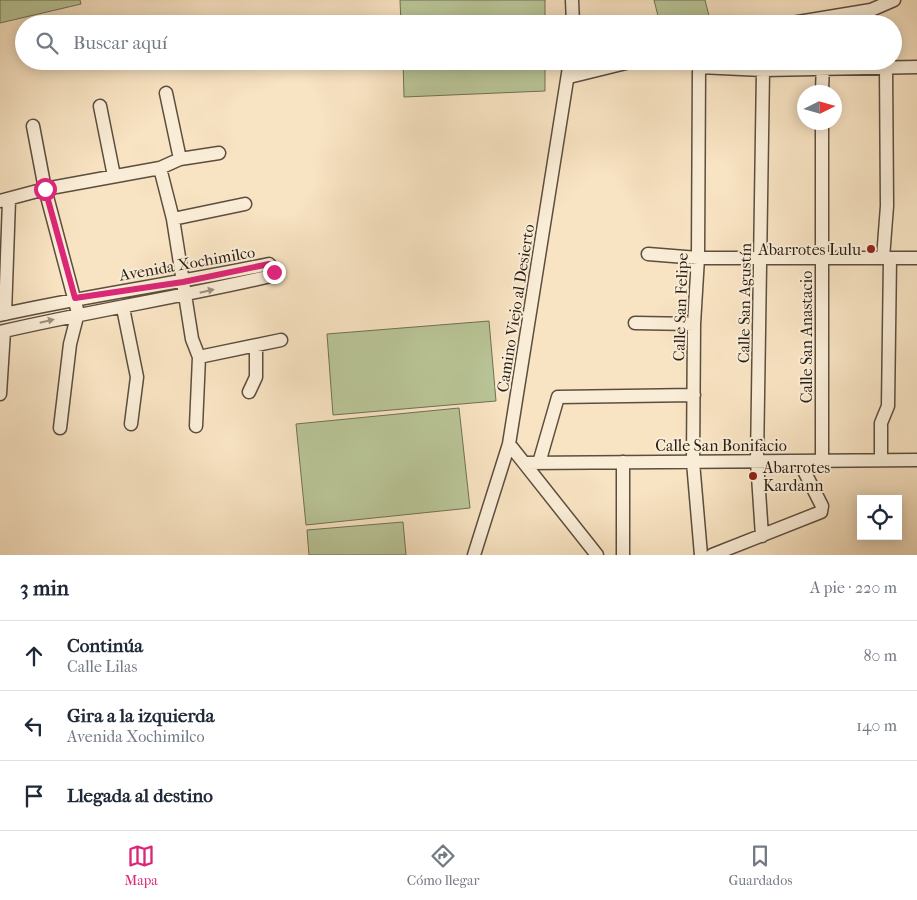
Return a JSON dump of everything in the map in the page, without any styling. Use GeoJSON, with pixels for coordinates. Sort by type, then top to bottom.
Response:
{"type":"FeatureCollection","features":[{"type":"Feature","properties":{"kind":"street"},"geometry":{"type":"LineString","coordinates":[[572,0],[573,15]]}},
{"type":"Feature","properties":{"kind":"street"},"geometry":{"type":"LineString","coordinates":[[850,15],[871,10],[894,0]]}},
{"type":"Feature","properties":{"kind":"street"},"geometry":{"type":"LineString","coordinates":[[902,67],[917,67]]}},
{"type":"Feature","properties":{"kind":"street","name":"Camino Viejo al Desierto"},"geometry":{"type":"LineString","coordinates":[[474,555],[510,444],[569,70]]}},
{"type":"Feature","properties":{"kind":"street"},"geometry":{"type":"LineString","coordinates":[[569,77],[597,70]]}},
{"type":"Feature","properties":{"kind":"street","name":"Calle San Felipe"},"geometry":{"type":"LineString","coordinates":[[696,70],[698,258],[694,324],[693,462],[701,555]]}},
{"type":"Feature","properties":{"kind":"street","name":"Calle San Agustín"},"geometry":{"type":"LineString","coordinates":[[762,536],[757,461],[763,70]]}},
{"type":"Feature","properties":{"kind":"street"},"geometry":{"type":"LineString","coordinates":[[822,85],[823,70]]}},
{"type":"Feature","properties":{"kind":"street"},"geometry":{"type":"LineString","coordinates":[[880,460],[881,423],[888,406],[886,70]]}},
{"type":"Feature","properties":{"kind":"street"},"geometry":{"type":"LineString","coordinates":[[166,93],[180,159]]}},
{"type":"Feature","properties":{"kind":"street"},"geometry":{"type":"LineString","coordinates":[[100,106],[114,176]]}},
{"type":"Feature","properties":{"kind":"street"},"geometry":{"type":"LineString","coordinates":[[33,126],[45,189],[78,313],[70,344],[60,428]]}},
{"type":"Feature","properties":{"kind":"street","name":"Calle San Anastacio"},"geometry":{"type":"LineString","coordinates":[[822,130],[822,461]]}},
{"type":"Feature","properties":{"kind":"street"},"geometry":{"type":"LineString","coordinates":[[3,315],[4,201],[45,189],[160,168],[180,159],[219,153]]}},
{"type":"Feature","properties":{"kind":"street"},"geometry":{"type":"LineString","coordinates":[[160,168],[173,219],[192,339],[199,357],[196,426]]}},
{"type":"Feature","properties":{"kind":"street"},"geometry":{"type":"LineString","coordinates":[[173,219],[245,204]]}},
{"type":"Feature","properties":{"kind":"street"},"geometry":{"type":"LineString","coordinates":[[648,254],[698,258],[761,259],[917,258]]}},
{"type":"Feature","properties":{"kind":"street","name":"Avenida Xochimilco"},"geometry":{"type":"LineString","coordinates":[[2,331],[78,313],[123,308],[185,296],[271,276],[273,268],[269,264],[183,282],[75,298],[3,315]]}},
{"type":"Feature","properties":{"kind":"street"},"geometry":{"type":"LineString","coordinates":[[123,308],[137,376],[131,424]]}},
{"type":"Feature","properties":{"kind":"street"},"geometry":{"type":"LineString","coordinates":[[635,323],[694,324]]}},
{"type":"Feature","properties":{"kind":"street"},"geometry":{"type":"LineString","coordinates":[[0,394],[2,331]]}},
{"type":"Feature","properties":{"kind":"street"},"geometry":{"type":"LineString","coordinates":[[199,357],[281,340]]}},
{"type":"Feature","properties":{"kind":"street"},"geometry":{"type":"LineString","coordinates":[[249,392],[256,376],[256,346]]}},
{"type":"Feature","properties":{"kind":"street"},"geometry":{"type":"LineString","coordinates":[[539,463],[558,397],[694,395]]}},
{"type":"Feature","properties":{"kind":"street"},"geometry":{"type":"LineString","coordinates":[[510,444],[597,555]]}},
{"type":"Feature","properties":{"kind":"street","name":"Calle San Bonifacio"},"geometry":{"type":"LineString","coordinates":[[524,463],[917,460]]}},
{"type":"Feature","properties":{"kind":"street"},"geometry":{"type":"LineString","coordinates":[[712,555],[821,512],[822,506],[799,461]]}},
{"type":"Feature","properties":{"kind":"street"},"geometry":{"type":"LineString","coordinates":[[623,462],[623,555]]}},
{"type":"Feature","properties":{"kind":"green space"},"geometry":{"type":"Polygon","coordinates":[[[0,0],[80,0],[81,4],[34,15],[15,15],[15,19],[0,23],[0,0]]]}},
{"type":"Feature","properties":{"kind":"green space"},"geometry":{"type":"Polygon","coordinates":[[[400,0],[545,0],[545,15],[401,15],[400,0]]]}},
{"type":"Feature","properties":{"kind":"green space"},"geometry":{"type":"Polygon","coordinates":[[[654,0],[705,0],[709,15],[658,15],[654,0]]]}},
{"type":"Feature","properties":{"kind":"green space"},"geometry":{"type":"Polygon","coordinates":[[[403,70],[545,70],[545,91],[404,97],[403,70]]]}},
{"type":"Feature","properties":{"kind":"green space"},"geometry":{"type":"Polygon","coordinates":[[[489,321],[496,401],[333,415],[327,334],[489,321]]]}},
{"type":"Feature","properties":{"kind":"green space"},"geometry":{"type":"Polygon","coordinates":[[[459,408],[470,508],[306,525],[296,424],[459,408]]]}},
{"type":"Feature","properties":{"kind":"green space"},"geometry":{"type":"Polygon","coordinates":[[[403,522],[406,555],[309,555],[307,530],[403,522]]]}},
{"type":"Feature","properties":{"kind":"place","name":"Abarrotes Lulu"},"geometry":{"type":"Point","coordinates":[871,249]}},
{"type":"Feature","properties":{"kind":"place","name":"Abarrotes Kardann"},"geometry":{"type":"Point","coordinates":[753,476]}},
{"type":"Feature","properties":{"kind":"route"},"geometry":{"type":"LineString","coordinates":[[45,189],[75,298],[183,282],[269,264],[274,272]]}}]}
